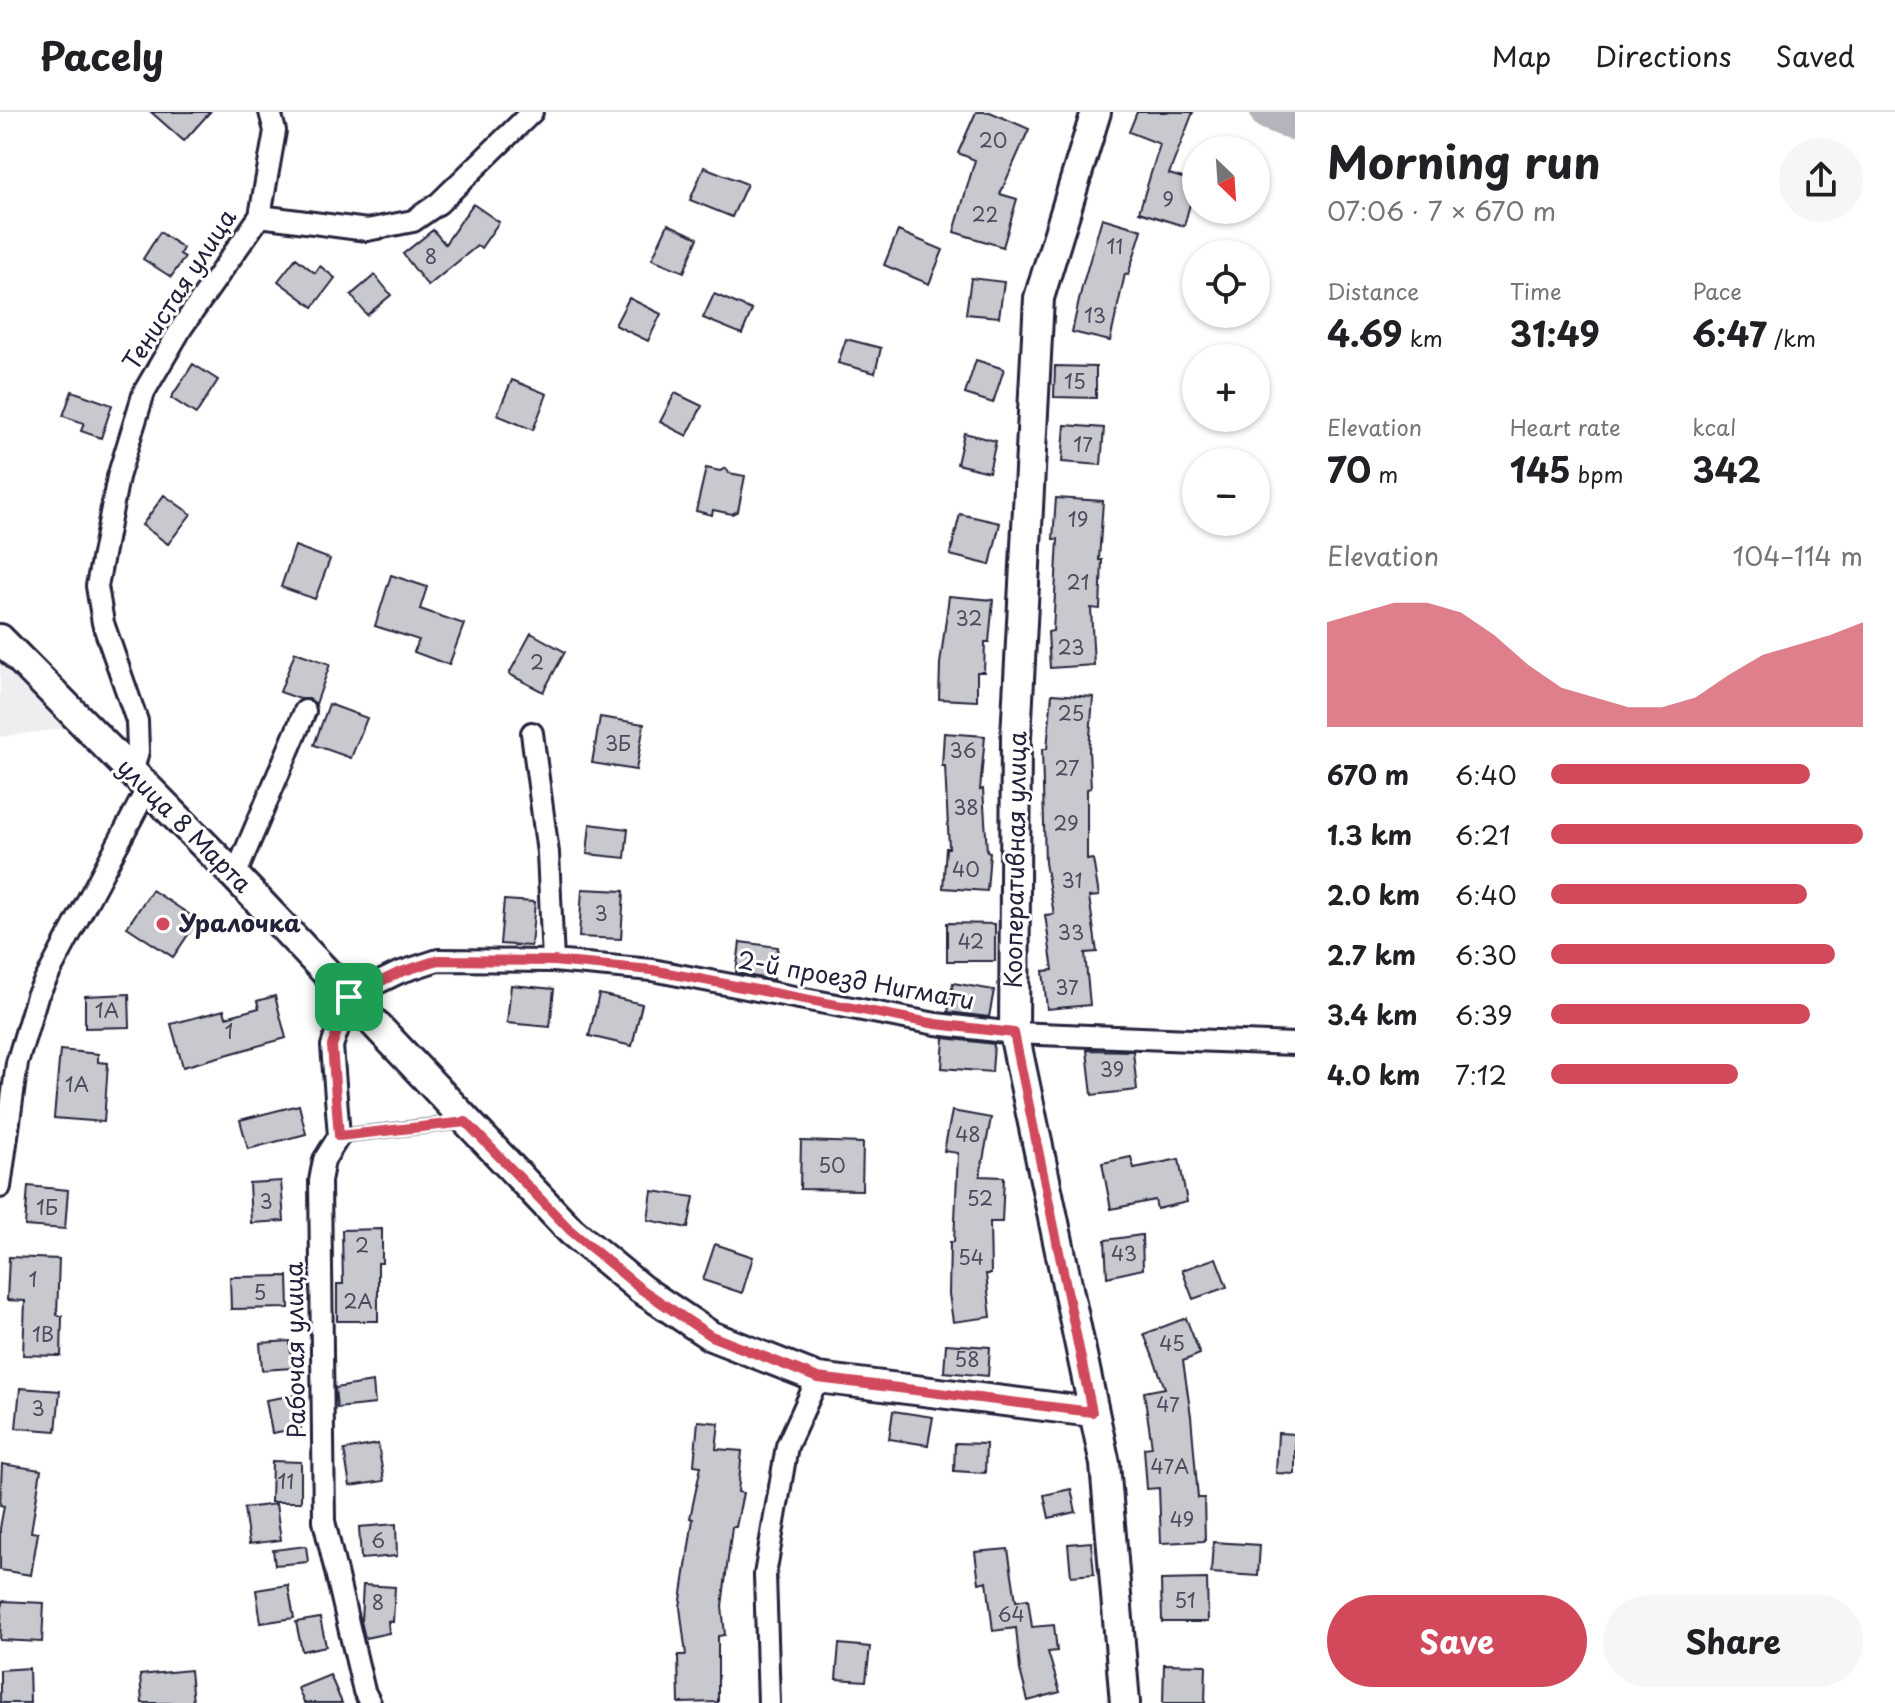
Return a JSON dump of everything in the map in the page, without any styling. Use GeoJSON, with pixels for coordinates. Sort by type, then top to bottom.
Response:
{"type":"FeatureCollection","features":[{"type":"Feature","properties":{"kind":"main road","name":"Кооперативная улица"},"geometry":{"type":"LineString","coordinates":[[1096,112],[1039,298],[1016,737],[1014,1033],[1105,1464],[1125,1703]]}},
{"type":"Feature","properties":{"kind":"main road","name":"улица 8 Марта"},"geometry":{"type":"LineString","coordinates":[[0,639],[235,876],[571,1231],[641,1289],[711,1336],[818,1378],[1092,1412]]}},
{"type":"Feature","properties":{"kind":"street","name":"Тенистая улица"},"geometry":{"type":"LineString","coordinates":[[139,782],[137,721],[103,623],[97,586],[118,477],[144,392],[182,327],[260,216],[275,131],[270,112]]}},
{"type":"Feature","properties":{"kind":"street"},"geometry":{"type":"LineString","coordinates":[[260,216],[367,230],[413,221],[439,203],[532,112]]}},
{"type":"Feature","properties":{"kind":"street"},"geometry":{"type":"LineString","coordinates":[[235,876],[305,711]]}},
{"type":"Feature","properties":{"kind":"street"},"geometry":{"type":"LineString","coordinates":[[532,733],[548,853],[553,961]]}},
{"type":"Feature","properties":{"kind":"street"},"geometry":{"type":"LineString","coordinates":[[0,1187],[17,1063],[37,996],[139,782]]}},
{"type":"Feature","properties":{"kind":"street","name":"2-й проезд Нигмати"},"geometry":{"type":"LineString","coordinates":[[349,997],[398,973],[438,960],[553,961],[652,970],[936,1024],[1014,1033],[1295,1044]]}},
{"type":"Feature","properties":{"kind":"street"},"geometry":{"type":"LineString","coordinates":[[339,1136],[332,1046],[349,997]]}},
{"type":"Feature","properties":{"kind":"street","name":"Рабочая улица"},"geometry":{"type":"LineString","coordinates":[[339,1136],[324,1160],[320,1181],[324,1521],[364,1691],[370,1703]]}},
{"type":"Feature","properties":{"kind":"street"},"geometry":{"type":"LineString","coordinates":[[769,1703],[765,1575],[787,1446],[818,1378]]}},
{"type":"Feature","properties":{"kind":"lane"},"geometry":{"type":"LineString","coordinates":[[339,1136],[466,1122]]}},
{"type":"Feature","properties":{"kind":"shaded area"},"geometry":{"type":"Polygon","coordinates":[[[0,661],[67,728],[0,737],[0,661]]]}},
{"type":"Feature","properties":{"kind":"building"},"geometry":{"type":"Polygon","coordinates":[[[151,112],[210,112],[184,141],[151,112]]]}},
{"type":"Feature","properties":{"kind":"building"},"geometry":{"type":"Polygon","coordinates":[[[976,112],[990,112],[1029,129],[1000,194],[1017,199],[1003,247],[954,232],[975,160],[958,153],[976,112]]]}},
{"type":"Feature","properties":{"kind":"building"},"geometry":{"type":"Polygon","coordinates":[[[1137,112],[1193,112],[1169,174],[1182,178],[1184,226],[1139,212],[1160,144],[1129,132],[1137,112]]]}},
{"type":"Feature","properties":{"kind":"building"},"geometry":{"type":"Polygon","coordinates":[[[704,167],[747,184],[732,217],[690,200],[704,167]]]}},
{"type":"Feature","properties":{"kind":"building"},"geometry":{"type":"Polygon","coordinates":[[[473,204],[499,222],[481,248],[477,246],[428,286],[403,254],[433,230],[445,244],[473,204]]]}},
{"type":"Feature","properties":{"kind":"building"},"geometry":{"type":"Polygon","coordinates":[[[1102,218],[1142,230],[1128,275],[1125,274],[1110,341],[1072,332],[1102,218]]]}},
{"type":"Feature","properties":{"kind":"building"},"geometry":{"type":"Polygon","coordinates":[[[668,224],[698,238],[684,272],[652,259],[668,224]]]}},
{"type":"Feature","properties":{"kind":"building"},"geometry":{"type":"Polygon","coordinates":[[[898,231],[943,250],[929,284],[884,265],[898,231]]]}},
{"type":"Feature","properties":{"kind":"building"},"geometry":{"type":"Polygon","coordinates":[[[160,232],[183,248],[180,254],[185,257],[171,277],[143,259],[160,232]]]}},
{"type":"Feature","properties":{"kind":"building"},"geometry":{"type":"Polygon","coordinates":[[[296,258],[315,273],[320,266],[335,278],[313,307],[278,281],[296,258]]]}},
{"type":"Feature","properties":{"kind":"building"},"geometry":{"type":"Polygon","coordinates":[[[375,275],[391,295],[367,315],[351,295],[375,275]]]}},
{"type":"Feature","properties":{"kind":"building"},"geometry":{"type":"Polygon","coordinates":[[[971,278],[1004,282],[999,317],[966,314],[971,278]]]}},
{"type":"Feature","properties":{"kind":"building"},"geometry":{"type":"Polygon","coordinates":[[[714,294],[752,310],[742,334],[703,318],[714,294]]]}},
{"type":"Feature","properties":{"kind":"building"},"geometry":{"type":"Polygon","coordinates":[[[629,298],[661,314],[648,341],[615,325],[629,298]]]}},
{"type":"Feature","properties":{"kind":"building"},"geometry":{"type":"Polygon","coordinates":[[[846,339],[881,348],[875,373],[838,363],[846,339]]]}},
{"type":"Feature","properties":{"kind":"building"},"geometry":{"type":"Polygon","coordinates":[[[976,360],[1004,369],[993,403],[965,394],[976,360]]]}},
{"type":"Feature","properties":{"kind":"building"},"geometry":{"type":"Polygon","coordinates":[[[193,364],[218,380],[196,414],[171,398],[193,364]]]}},
{"type":"Feature","properties":{"kind":"building"},"geometry":{"type":"Polygon","coordinates":[[[1055,366],[1096,367],[1096,398],[1054,397],[1055,366]]]}},
{"type":"Feature","properties":{"kind":"building"},"geometry":{"type":"Polygon","coordinates":[[[512,380],[547,394],[533,430],[497,415],[512,380]]]}},
{"type":"Feature","properties":{"kind":"building"},"geometry":{"type":"Polygon","coordinates":[[[72,391],[112,405],[101,438],[81,431],[84,423],[63,416],[72,391]]]}},
{"type":"Feature","properties":{"kind":"building"},"geometry":{"type":"Polygon","coordinates":[[[675,393],[702,406],[687,436],[660,422],[675,393]]]}},
{"type":"Feature","properties":{"kind":"building"},"geometry":{"type":"Polygon","coordinates":[[[1065,425],[1104,428],[1101,465],[1062,462],[1065,425]]]}},
{"type":"Feature","properties":{"kind":"building"},"geometry":{"type":"Polygon","coordinates":[[[964,433],[996,441],[989,472],[957,464],[964,433]]]}},
{"type":"Feature","properties":{"kind":"building"},"geometry":{"type":"Polygon","coordinates":[[[706,468],[720,471],[726,468],[729,473],[745,476],[738,511],[732,514],[713,510],[712,515],[696,511],[706,468]]]}},
{"type":"Feature","properties":{"kind":"building"},"geometry":{"type":"Polygon","coordinates":[[[164,495],[191,514],[168,544],[142,525],[164,495]]]}},
{"type":"Feature","properties":{"kind":"building"},"geometry":{"type":"Polygon","coordinates":[[[1056,498],[1103,501],[1100,609],[1091,608],[1094,665],[1050,668],[1048,632],[1053,631],[1058,539],[1053,539],[1056,498]]]}},
{"type":"Feature","properties":{"kind":"building"},"geometry":{"type":"Polygon","coordinates":[[[960,514],[1000,523],[990,565],[950,555],[960,514]]]}},
{"type":"Feature","properties":{"kind":"building"},"geometry":{"type":"Polygon","coordinates":[[[295,546],[330,559],[315,599],[281,587],[295,546]]]}},
{"type":"Feature","properties":{"kind":"building"},"geometry":{"type":"Polygon","coordinates":[[[391,575],[427,587],[420,609],[464,624],[449,665],[414,652],[419,640],[375,626],[391,575]]]}},
{"type":"Feature","properties":{"kind":"building"},"geometry":{"type":"Polygon","coordinates":[[[949,596],[993,600],[989,642],[985,642],[984,672],[977,672],[977,701],[939,699],[949,596]]]}},
{"type":"Feature","properties":{"kind":"building"},"geometry":{"type":"Polygon","coordinates":[[[531,633],[565,652],[543,692],[509,674],[531,633]]]}},
{"type":"Feature","properties":{"kind":"building"},"geometry":{"type":"Polygon","coordinates":[[[295,652],[330,664],[316,704],[309,699],[280,692],[295,652]]]}},
{"type":"Feature","properties":{"kind":"building"},"geometry":{"type":"Polygon","coordinates":[[[1052,694],[1093,697],[1089,750],[1091,788],[1087,789],[1087,860],[1093,859],[1099,896],[1089,897],[1097,952],[1085,953],[1090,1005],[1047,1009],[1043,971],[1053,970],[1045,915],[1054,914],[1045,863],[1042,749],[1047,749],[1052,694]]]}},
{"type":"Feature","properties":{"kind":"building"},"geometry":{"type":"Polygon","coordinates":[[[329,704],[367,718],[351,758],[314,745],[329,704]]]}},
{"type":"Feature","properties":{"kind":"building"},"geometry":{"type":"Polygon","coordinates":[[[600,717],[644,724],[636,770],[592,763],[600,717]]]}},
{"type":"Feature","properties":{"kind":"building"},"geometry":{"type":"Polygon","coordinates":[[[944,733],[985,736],[980,790],[983,789],[987,851],[990,852],[987,891],[943,888],[946,848],[949,848],[945,766],[942,766],[944,733]]]}},
{"type":"Feature","properties":{"kind":"building"},"geometry":{"type":"Polygon","coordinates":[[[590,824],[628,829],[625,858],[587,854],[590,824]]]}},
{"type":"Feature","properties":{"kind":"building"},"geometry":{"type":"Polygon","coordinates":[[[582,889],[624,891],[621,939],[579,937],[582,889]]]}},
{"type":"Feature","properties":{"kind":"building","name":"Уралочка"},"geometry":{"type":"Polygon","coordinates":[[[152,890],[198,920],[173,957],[127,927],[152,890]]]}},
{"type":"Feature","properties":{"kind":"building"},"geometry":{"type":"Polygon","coordinates":[[[504,900],[535,902],[531,946],[500,944],[504,900]]]}},
{"type":"Feature","properties":{"kind":"building"},"geometry":{"type":"Polygon","coordinates":[[[947,923],[995,924],[995,961],[947,961],[947,923]]]}},
{"type":"Feature","properties":{"kind":"building"},"geometry":{"type":"Polygon","coordinates":[[[740,942],[778,947],[773,980],[736,973],[740,942]]]}},
{"type":"Feature","properties":{"kind":"building"},"geometry":{"type":"Polygon","coordinates":[[[953,983],[994,990],[989,1017],[948,1012],[953,983]]]}},
{"type":"Feature","properties":{"kind":"building"},"geometry":{"type":"Polygon","coordinates":[[[511,985],[554,989],[550,1027],[507,1023],[511,985]]]}},
{"type":"Feature","properties":{"kind":"building"},"geometry":{"type":"Polygon","coordinates":[[[129,994],[130,1027],[85,1028],[85,996],[129,994]]]}},
{"type":"Feature","properties":{"kind":"building"},"geometry":{"type":"Polygon","coordinates":[[[599,994],[642,1004],[632,1046],[589,1036],[599,994]]]}},
{"type":"Feature","properties":{"kind":"building"},"geometry":{"type":"Polygon","coordinates":[[[275,996],[286,1038],[183,1067],[171,1024],[224,1010],[226,1017],[259,1008],[257,1001],[275,996]]]}},
{"type":"Feature","properties":{"kind":"building"},"geometry":{"type":"Polygon","coordinates":[[[944,1038],[994,1044],[992,1072],[942,1068],[944,1038]]]}},
{"type":"Feature","properties":{"kind":"building"},"geometry":{"type":"Polygon","coordinates":[[[60,1050],[98,1054],[98,1062],[108,1063],[104,1122],[54,1118],[60,1050]]]}},
{"type":"Feature","properties":{"kind":"building"},"geometry":{"type":"Polygon","coordinates":[[[1087,1050],[1133,1051],[1137,1090],[1092,1095],[1087,1050]]]}},
{"type":"Feature","properties":{"kind":"building"},"geometry":{"type":"Polygon","coordinates":[[[299,1105],[306,1134],[248,1149],[240,1120],[299,1105]]]}},
{"type":"Feature","properties":{"kind":"building"},"geometry":{"type":"Polygon","coordinates":[[[952,1111],[991,1118],[980,1176],[1004,1177],[1002,1222],[990,1222],[991,1274],[986,1274],[991,1317],[953,1322],[949,1294],[950,1242],[954,1242],[958,1153],[944,1151],[952,1111]]]}},
{"type":"Feature","properties":{"kind":"building"},"geometry":{"type":"Polygon","coordinates":[[[801,1141],[863,1143],[862,1190],[800,1189],[801,1141]]]}},
{"type":"Feature","properties":{"kind":"building"},"geometry":{"type":"Polygon","coordinates":[[[1131,1157],[1134,1168],[1179,1159],[1187,1202],[1157,1209],[1155,1200],[1111,1209],[1102,1163],[1131,1157]]]}},
{"type":"Feature","properties":{"kind":"building"},"geometry":{"type":"Polygon","coordinates":[[[281,1181],[284,1221],[251,1223],[249,1183],[281,1181]]]}},
{"type":"Feature","properties":{"kind":"building"},"geometry":{"type":"Polygon","coordinates":[[[28,1186],[68,1190],[65,1229],[25,1226],[28,1186]]]}},
{"type":"Feature","properties":{"kind":"building"},"geometry":{"type":"Polygon","coordinates":[[[652,1191],[694,1197],[688,1228],[648,1220],[652,1191]]]}},
{"type":"Feature","properties":{"kind":"building"},"geometry":{"type":"Polygon","coordinates":[[[382,1229],[382,1263],[378,1263],[378,1321],[337,1321],[337,1284],[343,1284],[342,1230],[382,1229]]]}},
{"type":"Feature","properties":{"kind":"building"},"geometry":{"type":"Polygon","coordinates":[[[1142,1235],[1143,1269],[1107,1277],[1105,1240],[1142,1235]]]}},
{"type":"Feature","properties":{"kind":"building"},"geometry":{"type":"Polygon","coordinates":[[[715,1244],[753,1257],[742,1293],[703,1280],[715,1244]]]}},
{"type":"Feature","properties":{"kind":"building"},"geometry":{"type":"Polygon","coordinates":[[[9,1257],[59,1259],[57,1315],[62,1316],[61,1356],[23,1355],[25,1301],[7,1300],[9,1257]]]}},
{"type":"Feature","properties":{"kind":"building"},"geometry":{"type":"Polygon","coordinates":[[[1216,1258],[1227,1287],[1193,1299],[1182,1270],[1216,1258]]]}},
{"type":"Feature","properties":{"kind":"building"},"geometry":{"type":"Polygon","coordinates":[[[288,1276],[289,1308],[231,1309],[230,1277],[288,1276]]]}},
{"type":"Feature","properties":{"kind":"building"},"geometry":{"type":"Polygon","coordinates":[[[1186,1318],[1200,1354],[1183,1361],[1198,1498],[1204,1498],[1205,1541],[1161,1543],[1159,1488],[1147,1489],[1144,1448],[1152,1447],[1144,1392],[1165,1388],[1144,1334],[1186,1318]]]}},
{"type":"Feature","properties":{"kind":"building"},"geometry":{"type":"Polygon","coordinates":[[[290,1341],[292,1368],[262,1370],[260,1343],[290,1341]]]}},
{"type":"Feature","properties":{"kind":"building"},"geometry":{"type":"Polygon","coordinates":[[[946,1344],[990,1347],[988,1376],[944,1372],[946,1344]]]}},
{"type":"Feature","properties":{"kind":"building"},"geometry":{"type":"Polygon","coordinates":[[[373,1382],[375,1404],[337,1408],[335,1388],[373,1382]]]}},
{"type":"Feature","properties":{"kind":"building"},"geometry":{"type":"Polygon","coordinates":[[[20,1388],[60,1391],[56,1431],[16,1428],[20,1388]]]}},
{"type":"Feature","properties":{"kind":"building"},"geometry":{"type":"Polygon","coordinates":[[[296,1395],[301,1428],[272,1433],[266,1400],[296,1395]]]}},
{"type":"Feature","properties":{"kind":"building"},"geometry":{"type":"Polygon","coordinates":[[[893,1411],[933,1417],[928,1445],[889,1439],[893,1411]]]}},
{"type":"Feature","properties":{"kind":"building"},"geometry":{"type":"Polygon","coordinates":[[[698,1421],[719,1423],[716,1449],[742,1451],[738,1492],[743,1493],[736,1527],[732,1527],[722,1606],[725,1635],[718,1636],[718,1702],[679,1703],[678,1655],[686,1655],[680,1607],[693,1519],[690,1518],[701,1466],[694,1465],[698,1421]]]}},
{"type":"Feature","properties":{"kind":"building"},"geometry":{"type":"Polygon","coordinates":[[[1278,1433],[1295,1434],[1295,1474],[1276,1473],[1278,1433]]]}},
{"type":"Feature","properties":{"kind":"building"},"geometry":{"type":"Polygon","coordinates":[[[955,1443],[986,1444],[985,1473],[954,1471],[955,1443]]]}},
{"type":"Feature","properties":{"kind":"building"},"geometry":{"type":"Polygon","coordinates":[[[378,1444],[384,1481],[350,1486],[344,1450],[378,1444]]]}},
{"type":"Feature","properties":{"kind":"building"},"geometry":{"type":"Polygon","coordinates":[[[272,1461],[301,1462],[301,1502],[271,1502],[272,1461]]]}},
{"type":"Feature","properties":{"kind":"building"},"geometry":{"type":"Polygon","coordinates":[[[2,1464],[41,1470],[31,1532],[38,1533],[31,1575],[0,1570],[0,1528],[4,1506],[0,1505],[2,1464]]]}},
{"type":"Feature","properties":{"kind":"building"},"geometry":{"type":"Polygon","coordinates":[[[1071,1489],[1076,1512],[1049,1518],[1044,1495],[1071,1489]]]}},
{"type":"Feature","properties":{"kind":"building"},"geometry":{"type":"Polygon","coordinates":[[[276,1504],[281,1540],[249,1544],[244,1508],[276,1504]]]}},
{"type":"Feature","properties":{"kind":"building"},"geometry":{"type":"Polygon","coordinates":[[[396,1524],[397,1556],[361,1559],[359,1527],[396,1524]]]}},
{"type":"Feature","properties":{"kind":"building"},"geometry":{"type":"Polygon","coordinates":[[[1091,1542],[1094,1574],[1071,1576],[1068,1544],[1091,1542]]]}},
{"type":"Feature","properties":{"kind":"building"},"geometry":{"type":"Polygon","coordinates":[[[1213,1542],[1260,1545],[1258,1576],[1211,1573],[1213,1542]]]}},
{"type":"Feature","properties":{"kind":"building"},"geometry":{"type":"Polygon","coordinates":[[[306,1546],[308,1562],[275,1565],[273,1550],[306,1546]]]}},
{"type":"Feature","properties":{"kind":"building"},"geometry":{"type":"Polygon","coordinates":[[[1008,1549],[1016,1601],[1028,1599],[1032,1627],[1054,1625],[1057,1651],[1048,1652],[1060,1692],[1028,1701],[1020,1670],[1016,1628],[993,1631],[987,1581],[979,1583],[975,1552],[1008,1549]]]}},
{"type":"Feature","properties":{"kind":"building"},"geometry":{"type":"Polygon","coordinates":[[[1207,1579],[1208,1622],[1162,1622],[1161,1580],[1207,1579]]]}},
{"type":"Feature","properties":{"kind":"building"},"geometry":{"type":"Polygon","coordinates":[[[288,1585],[294,1618],[261,1623],[256,1590],[288,1585]]]}},
{"type":"Feature","properties":{"kind":"building"},"geometry":{"type":"Polygon","coordinates":[[[363,1585],[395,1587],[393,1622],[388,1621],[389,1633],[365,1638],[361,1621],[363,1585]]]}},
{"type":"Feature","properties":{"kind":"building"},"geometry":{"type":"Polygon","coordinates":[[[2,1601],[44,1603],[42,1642],[0,1640],[2,1601]]]}},
{"type":"Feature","properties":{"kind":"building"},"geometry":{"type":"Polygon","coordinates":[[[320,1618],[326,1646],[302,1651],[296,1622],[320,1618]]]}},
{"type":"Feature","properties":{"kind":"building"},"geometry":{"type":"Polygon","coordinates":[[[839,1644],[870,1647],[866,1681],[836,1679],[839,1644]]]}},
{"type":"Feature","properties":{"kind":"building"},"geometry":{"type":"Polygon","coordinates":[[[1164,1664],[1206,1665],[1205,1703],[1163,1703],[1164,1664]]]}},
{"type":"Feature","properties":{"kind":"building"},"geometry":{"type":"Polygon","coordinates":[[[29,1668],[30,1703],[0,1703],[0,1670],[29,1668]]]}},
{"type":"Feature","properties":{"kind":"building"},"geometry":{"type":"Polygon","coordinates":[[[190,1670],[193,1703],[142,1703],[140,1675],[190,1670]]]}},
{"type":"Feature","properties":{"kind":"building"},"geometry":{"type":"Polygon","coordinates":[[[330,1675],[342,1703],[304,1703],[298,1688],[330,1675]]]}},
{"type":"Feature","properties":{"kind":"waterway"},"geometry":{"type":"LineString","coordinates":[[1268,112],[1295,123]]}},
{"type":"Feature","properties":{"kind":"place","name":"Уралочка"},"geometry":{"type":"Point","coordinates":[163,924]}},
{"type":"Feature","properties":{"kind":"route"},"geometry":{"type":"LineString","coordinates":[[438,960],[553,961],[652,970],[936,1024],[1014,1033],[1092,1412],[818,1378],[711,1336],[641,1289],[571,1231],[466,1122],[339,1136],[332,1046],[349,997],[398,973],[438,960]]}}]}
